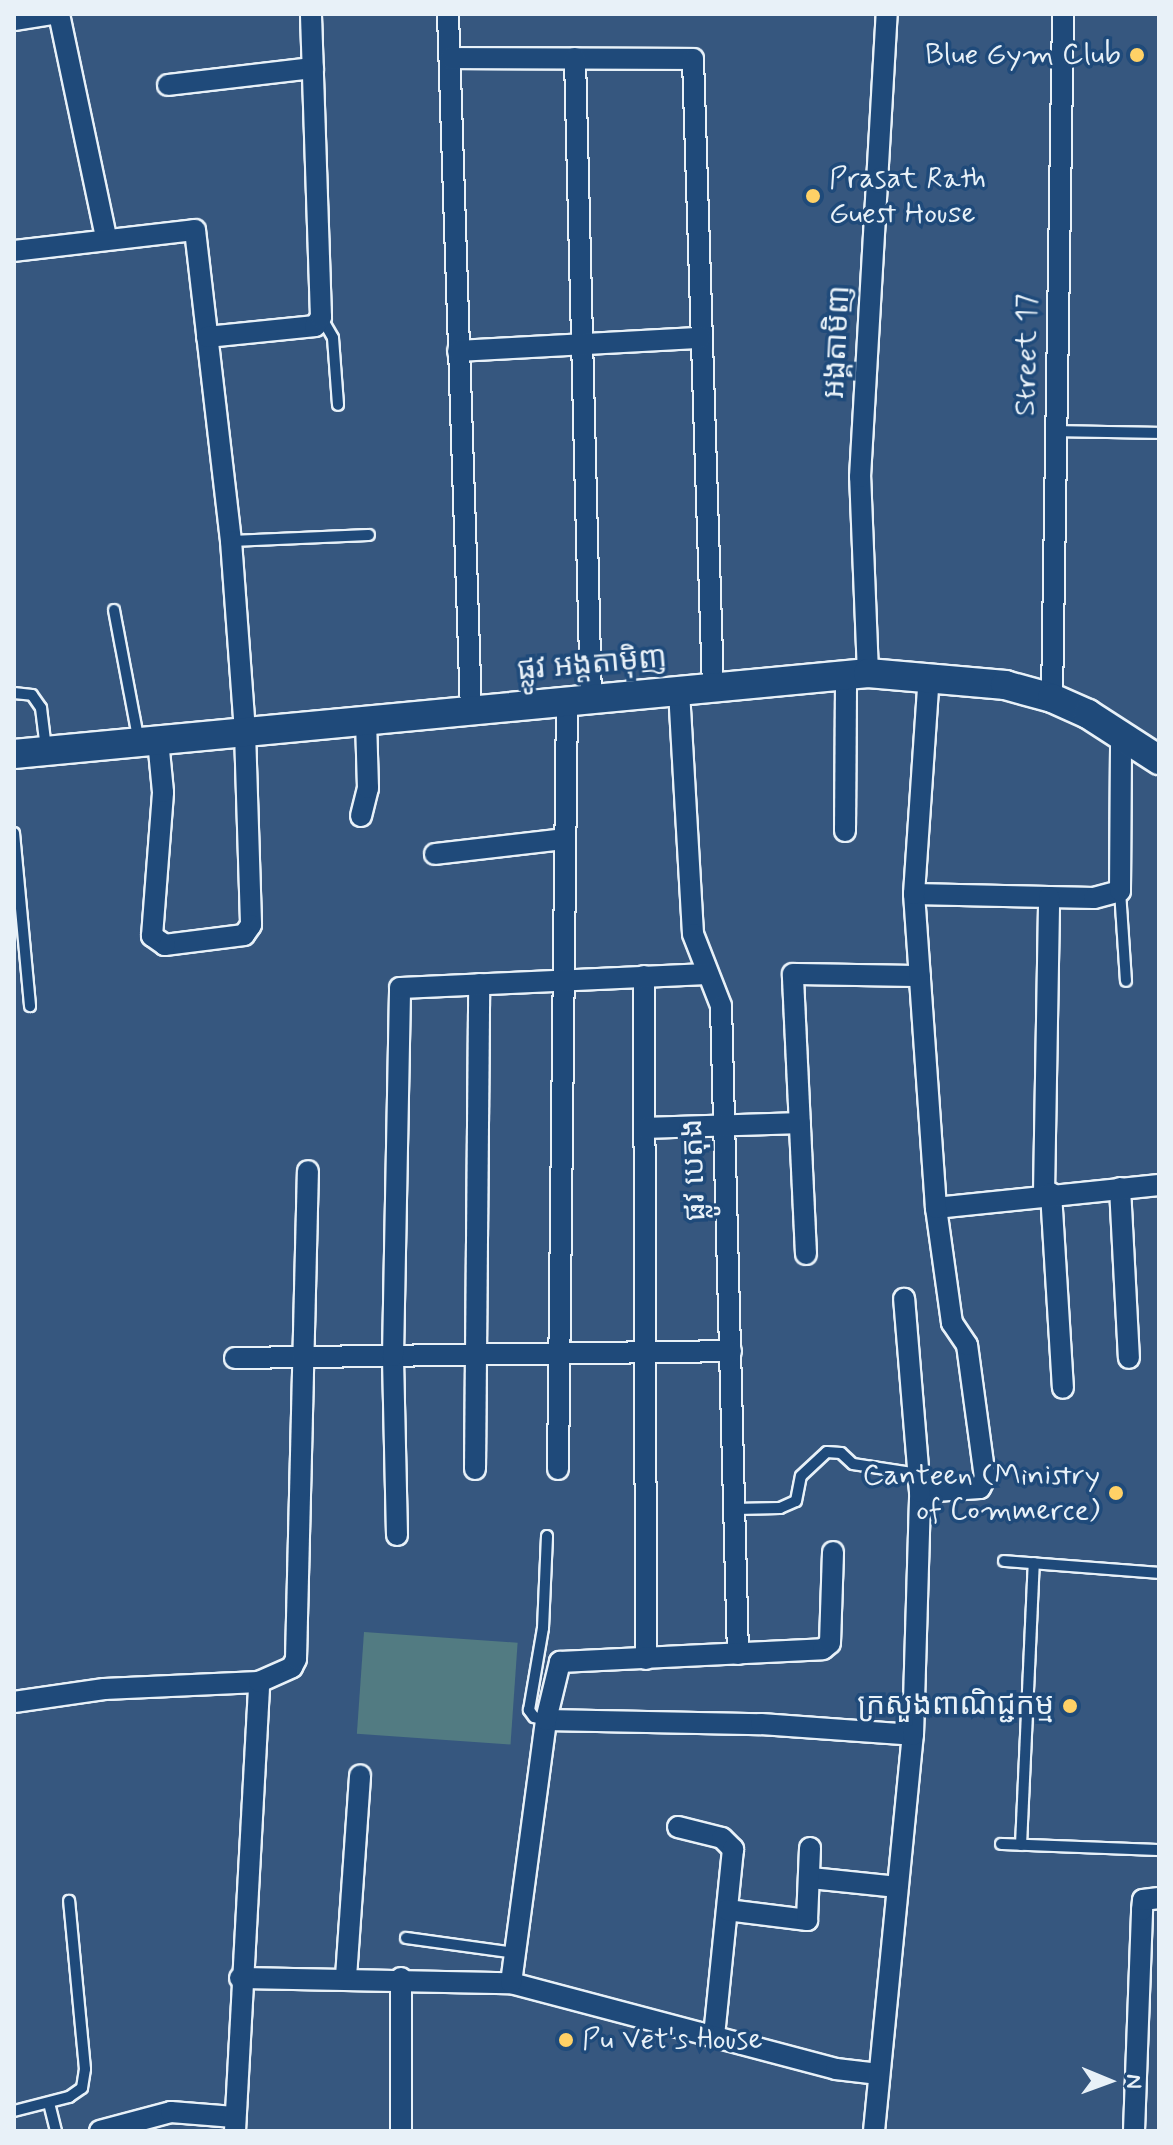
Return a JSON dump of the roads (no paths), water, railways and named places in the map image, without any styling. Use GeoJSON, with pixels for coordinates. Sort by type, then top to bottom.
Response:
{"type":"FeatureCollection","features":[{"type":"Feature","properties":{"kind":"street"},"geometry":{"type":"LineString","coordinates":[[14,20],[52,14]]}},
{"type":"Feature","properties":{"kind":"street"},"geometry":{"type":"LineString","coordinates":[[59,14],[106,237]]}},
{"type":"Feature","properties":{"kind":"street"},"geometry":{"type":"LineString","coordinates":[[207,337],[315,326],[321,317],[311,14]]}},
{"type":"Feature","properties":{"kind":"street"},"geometry":{"type":"LineString","coordinates":[[448,14],[471,711]]}},
{"type":"Feature","properties":{"kind":"street","name":"អង្គតាមិញ"},"geometry":{"type":"LineString","coordinates":[[845,831],[857,674],[860,477],[887,14]]}},
{"type":"Feature","properties":{"kind":"street","name":"Street 17"},"geometry":{"type":"LineString","coordinates":[[1052,698],[1063,14]]}},
{"type":"Feature","properties":{"kind":"street"},"geometry":{"type":"LineString","coordinates":[[450,58],[693,59],[713,688]]}},
{"type":"Feature","properties":{"kind":"street"},"geometry":{"type":"LineString","coordinates":[[558,1469],[560,982],[564,839],[579,700],[581,344],[575,58]]}},
{"type":"Feature","properties":{"kind":"street"},"geometry":{"type":"LineString","coordinates":[[168,85],[313,68]]}},
{"type":"Feature","properties":{"kind":"street"},"geometry":{"type":"LineString","coordinates":[[14,251],[106,237],[195,230],[231,541],[245,732],[249,931],[165,945],[152,936],[163,792],[148,741]]}},
{"type":"Feature","properties":{"kind":"street"},"geometry":{"type":"LineString","coordinates":[[458,351],[701,338]]}},
{"type":"Feature","properties":{"kind":"street","name":"ផ្លូវ អង្តតាម៉ិញ"},"geometry":{"type":"LineString","coordinates":[[14,754],[857,674],[929,676],[1005,685],[1052,698],[1121,734],[1159,760]]}},
{"type":"Feature","properties":{"kind":"street"},"geometry":{"type":"LineString","coordinates":[[919,1483],[980,1488],[985,1478],[967,1345],[952,1323],[936,1208],[914,894],[929,676]]}},
{"type":"Feature","properties":{"kind":"street","name":"ផ្លូវ បេតុង"},"geometry":{"type":"LineString","coordinates":[[679,691],[693,934],[721,1006],[738,1654]]}},
{"type":"Feature","properties":{"kind":"street"},"geometry":{"type":"LineString","coordinates":[[361,816],[368,788],[366,721]]}},
{"type":"Feature","properties":{"kind":"street"},"geometry":{"type":"LineString","coordinates":[[914,894],[1094,898],[1120,891],[1121,734]]}},
{"type":"Feature","properties":{"kind":"street"},"geometry":{"type":"LineString","coordinates":[[435,854],[564,839]]}},
{"type":"Feature","properties":{"kind":"street"},"geometry":{"type":"LineString","coordinates":[[1049,897],[1048,1193],[1063,1388]]}},
{"type":"Feature","properties":{"kind":"street"},"geometry":{"type":"LineString","coordinates":[[397,1535],[393,1356],[397,995],[406,986],[708,974]]}},
{"type":"Feature","properties":{"kind":"street"},"geometry":{"type":"LineString","coordinates":[[806,1254],[793,974],[920,976]]}},
{"type":"Feature","properties":{"kind":"street"},"geometry":{"type":"LineString","coordinates":[[644,976],[646,1659]]}},
{"type":"Feature","properties":{"kind":"street"},"geometry":{"type":"LineString","coordinates":[[475,1469],[479,984]]}},
{"type":"Feature","properties":{"kind":"street"},"geometry":{"type":"LineString","coordinates":[[645,1128],[800,1123]]}},
{"type":"Feature","properties":{"kind":"street"},"geometry":{"type":"LineString","coordinates":[[14,1702],[104,1689],[259,1682],[292,1667],[296,1659],[308,1171]]}},
{"type":"Feature","properties":{"kind":"street"},"geometry":{"type":"LineString","coordinates":[[936,1208],[1048,1193],[1159,1185]]}},
{"type":"Feature","properties":{"kind":"street"},"geometry":{"type":"LineString","coordinates":[[1120,1188],[1129,1358]]}},
{"type":"Feature","properties":{"kind":"street"},"geometry":{"type":"LineString","coordinates":[[874,2131],[913,1735],[919,1483],[904,1299]]}},
{"type":"Feature","properties":{"kind":"street"},"geometry":{"type":"LineString","coordinates":[[235,1358],[731,1351]]}},
{"type":"Feature","properties":{"kind":"street"},"geometry":{"type":"LineString","coordinates":[[511,1983],[546,1720],[560,1662],[827,1647],[833,1552]]}},
{"type":"Feature","properties":{"kind":"street"},"geometry":{"type":"LineString","coordinates":[[100,2131],[171,2112],[234,2124],[259,1682]]}},
{"type":"Feature","properties":{"kind":"street"},"geometry":{"type":"LineString","coordinates":[[546,1720],[761,1724],[913,1735]]}},
{"type":"Feature","properties":{"kind":"street"},"geometry":{"type":"LineString","coordinates":[[346,1977],[360,1775]]}},
{"type":"Feature","properties":{"kind":"street"},"geometry":{"type":"LineString","coordinates":[[678,1827],[722,1838],[733,1849],[714,2037]]}},
{"type":"Feature","properties":{"kind":"street"},"geometry":{"type":"LineString","coordinates":[[727,1910],[807,1920],[810,1848]]}},
{"type":"Feature","properties":{"kind":"street"},"geometry":{"type":"LineString","coordinates":[[811,1878],[898,1887]]}},
{"type":"Feature","properties":{"kind":"street"},"geometry":{"type":"LineString","coordinates":[[1134,2131],[1142,1910],[1143,1900],[1157,1898]]}},
{"type":"Feature","properties":{"kind":"street"},"geometry":{"type":"LineString","coordinates":[[240,1978],[401,1978],[511,1983],[714,2037],[879,2074]]}},
{"type":"Feature","properties":{"kind":"street"},"geometry":{"type":"LineString","coordinates":[[401,1978],[401,2131]]}},
{"type":"Feature","properties":{"kind":"lane"},"geometry":{"type":"LineString","coordinates":[[321,317],[333,338],[338,405]]}},
{"type":"Feature","properties":{"kind":"lane"},"geometry":{"type":"LineString","coordinates":[[1056,431],[1159,433]]}},
{"type":"Feature","properties":{"kind":"lane"},"geometry":{"type":"LineString","coordinates":[[231,541],[369,535]]}},
{"type":"Feature","properties":{"kind":"lane"},"geometry":{"type":"LineString","coordinates":[[114,610],[148,741]]}},
{"type":"Feature","properties":{"kind":"lane"},"geometry":{"type":"LineString","coordinates":[[14,693],[32,695],[41,708],[47,751]]}},
{"type":"Feature","properties":{"kind":"lane"},"geometry":{"type":"LineString","coordinates":[[14,833],[30,1006]]}},
{"type":"Feature","properties":{"kind":"lane"},"geometry":{"type":"LineString","coordinates":[[1120,891],[1126,981]]}},
{"type":"Feature","properties":{"kind":"lane"},"geometry":{"type":"LineString","coordinates":[[735,1509],[780,1508],[796,1501],[801,1476],[827,1452],[841,1453],[853,1464],[919,1483]]}},
{"type":"Feature","properties":{"kind":"lane"},"geometry":{"type":"LineString","coordinates":[[546,1720],[529,1710],[543,1628],[547,1536]]}},
{"type":"Feature","properties":{"kind":"lane"},"geometry":{"type":"LineString","coordinates":[[1004,1561],[1159,1573]]}},
{"type":"Feature","properties":{"kind":"lane"},"geometry":{"type":"LineString","coordinates":[[1021,1845],[1034,1563]]}},
{"type":"Feature","properties":{"kind":"lane"},"geometry":{"type":"LineString","coordinates":[[1001,1844],[1159,1850]]}},
{"type":"Feature","properties":{"kind":"lane"},"geometry":{"type":"LineString","coordinates":[[14,2111],[49,2103],[82,2088],[85,2069],[69,1901]]}},
{"type":"Feature","properties":{"kind":"lane"},"geometry":{"type":"LineString","coordinates":[[406,1938],[515,1953]]}},
{"type":"Feature","properties":{"kind":"lane"},"geometry":{"type":"LineString","coordinates":[[49,2103],[56,2131]]}},
{"type":"Feature","properties":{"kind":"place","name":"Blue Gym Club"},"geometry":{"type":"Point","coordinates":[1137,55]}},
{"type":"Feature","properties":{"kind":"place","name":"Prasat Rath Guest House"},"geometry":{"type":"Point","coordinates":[813,196]}},
{"type":"Feature","properties":{"kind":"place","name":"Canteen (Ministry of Commerce)"},"geometry":{"type":"Point","coordinates":[1116,1493]}},
{"type":"Feature","properties":{"kind":"place","name":"ក្រសួងពាណិជ្ជកម្ម"},"geometry":{"type":"Point","coordinates":[1070,1706]}},
{"type":"Feature","properties":{"kind":"place","name":"Pu Vet's House"},"geometry":{"type":"Point","coordinates":[566,2040]}}]}
